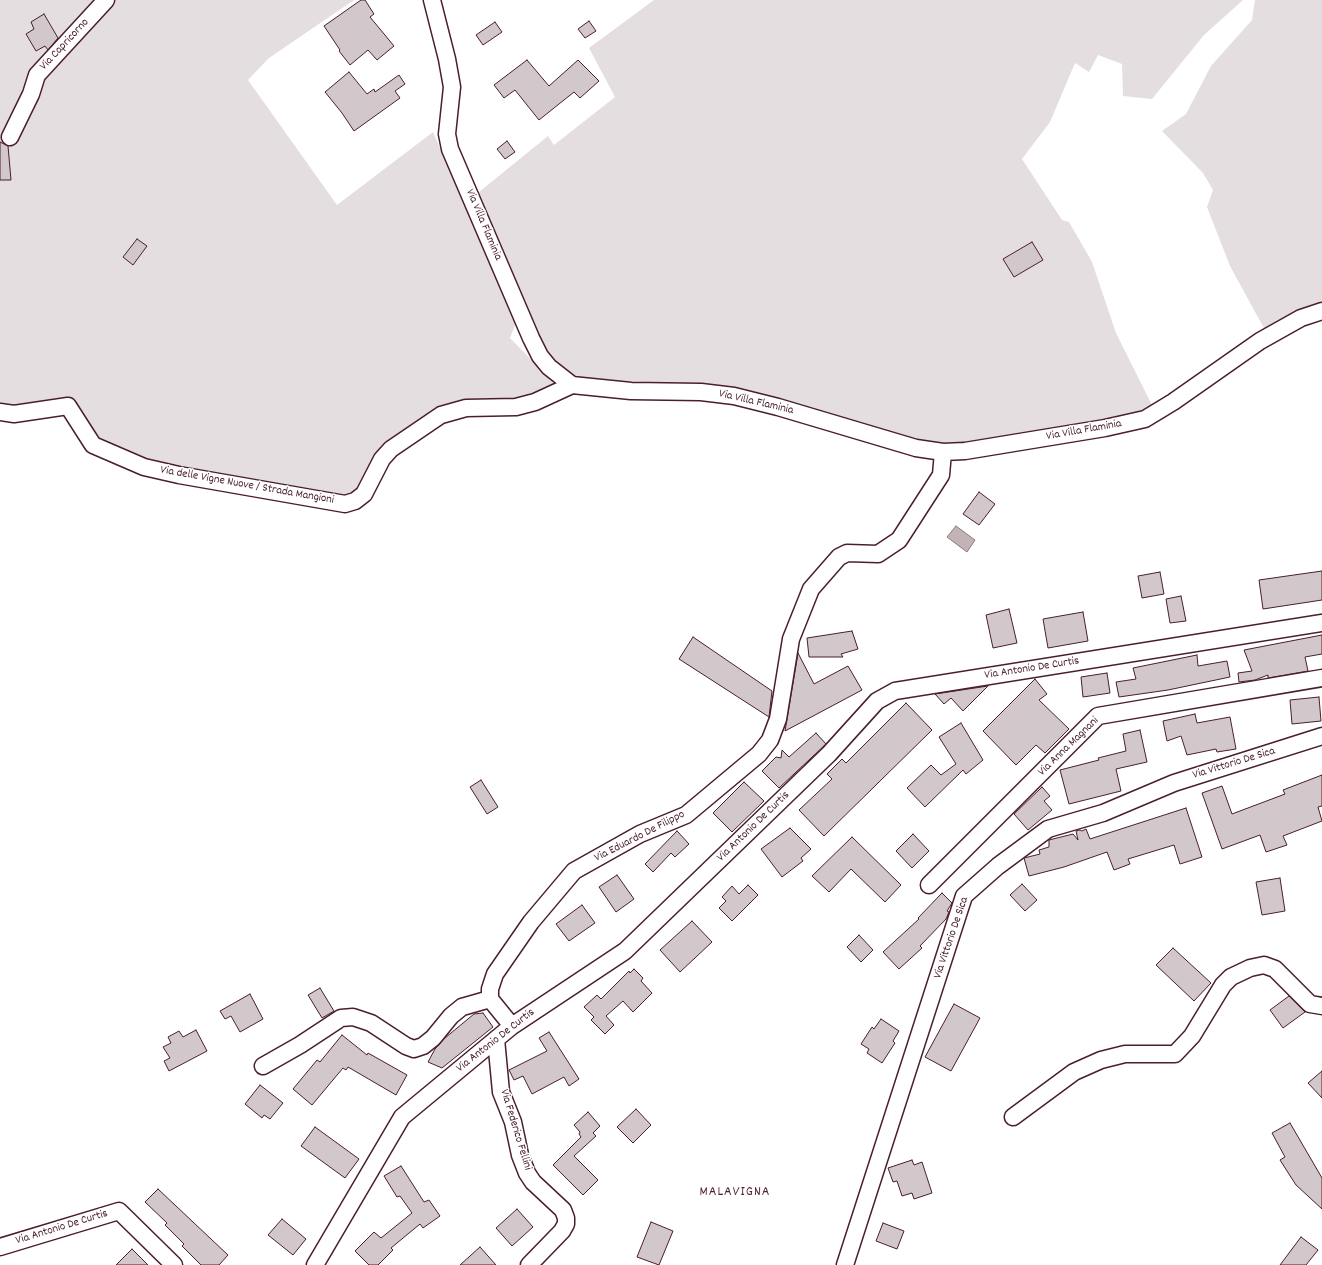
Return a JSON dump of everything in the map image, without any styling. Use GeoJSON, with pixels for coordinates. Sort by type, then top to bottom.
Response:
{"type":"FeatureCollection","features":[{"type":"Feature","properties":{"kind":"street","name":"Via Capricorno"},"geometry":{"type":"LineString","coordinates":[[10,137],[31,94],[37,75],[106,0]]}},
{"type":"Feature","properties":{"kind":"street","name":"Via Villa Flaminia"},"geometry":{"type":"LineString","coordinates":[[432,0],[447,59],[452,87],[447,134],[450,149],[534,344],[549,367],[572,385],[631,391],[701,392],[734,396],[778,407],[893,442],[930,451],[965,451],[1105,428],[1145,419],[1173,402],[1260,340],[1302,318],[1322,311]]}},
{"type":"Feature","properties":{"kind":"street","name":"Via delle Vigne Nuove / Strada Mangioni"},"geometry":{"type":"LineString","coordinates":[[0,412],[14,414],[68,406],[93,445],[144,467],[179,475],[345,504],[355,501],[364,494],[382,458],[391,449],[441,415],[466,408],[516,407],[535,402],[572,385]]}},
{"type":"Feature","properties":{"kind":"street","name":"Via Eduardo De Filippo"},"geometry":{"type":"LineString","coordinates":[[490,999],[490,989],[494,974],[531,922],[574,871],[640,834],[686,815],[759,754],[770,740],[778,719],[791,639],[811,589],[839,557],[848,553],[878,554],[899,540],[941,475],[943,452]]}},
{"type":"Feature","properties":{"kind":"street","name":"Via Antonio De Curtis"},"geometry":{"type":"LineString","coordinates":[[315,1265],[402,1116],[512,1026],[624,951],[829,754],[877,701],[895,691],[1322,623]]}},
{"type":"Feature","properties":{"kind":"street","name":"Via Anna Magnani"},"geometry":{"type":"LineString","coordinates":[[929,886],[1098,716],[1322,678]]}},
{"type":"Feature","properties":{"kind":"street","name":"Via Vittorio De Sica"},"geometry":{"type":"LineString","coordinates":[[845,1265],[964,896],[998,866],[1048,829],[1103,813],[1174,783],[1322,736]]}},
{"type":"Feature","properties":{"kind":"street"},"geometry":{"type":"LineString","coordinates":[[1013,1116],[1074,1072],[1101,1060],[1125,1054],[1175,1054],[1192,1036],[1223,985],[1232,977],[1250,968],[1264,966],[1275,969],[1310,1004],[1322,1006]]}},
{"type":"Feature","properties":{"kind":"street"},"geometry":{"type":"LineString","coordinates":[[263,1066],[300,1045],[341,1018],[353,1017],[371,1023],[406,1046],[414,1049],[423,1046],[433,1038],[451,1016],[462,1007],[490,999],[512,1026]]}},
{"type":"Feature","properties":{"kind":"street","name":"Via Federico Fellini"},"geometry":{"type":"LineString","coordinates":[[496,1039],[501,1092],[513,1122],[520,1155],[527,1173],[533,1182],[563,1210],[566,1218],[566,1224],[562,1231],[529,1265]]}},
{"type":"Feature","properties":{"kind":"street","name":"Via Antonio De Curtis"},"geometry":{"type":"LineString","coordinates":[[0,1247],[119,1211],[174,1265]]}},
{"type":"Feature","properties":{"kind":"shaded area"},"geometry":{"type":"Polygon","coordinates":[[[0,0],[354,0],[269,58],[248,80],[337,205],[433,132],[516,323],[510,338],[556,385],[514,403],[450,403],[409,430],[362,490],[344,498],[235,479],[146,460],[102,442],[91,434],[72,400],[18,408],[0,406],[0,0]]]}},
{"type":"Feature","properties":{"kind":"shaded area"},"geometry":{"type":"Polygon","coordinates":[[[654,0],[1243,0],[1204,35],[1152,99],[1123,96],[1122,64],[1098,55],[1089,72],[1075,63],[1050,122],[1022,159],[1062,220],[1069,222],[1092,262],[1116,333],[1154,409],[1129,416],[963,444],[940,444],[910,438],[757,394],[703,384],[585,380],[568,374],[543,352],[474,196],[548,136],[554,145],[615,97],[589,48],[654,0]]]}},
{"type":"Feature","properties":{"kind":"shaded area"},"geometry":{"type":"Polygon","coordinates":[[[1255,0],[1322,0],[1322,307],[1266,332],[1230,266],[1207,207],[1213,190],[1203,173],[1162,131],[1186,114],[1211,66],[1252,20],[1255,0]]]}},
{"type":"Feature","properties":{"kind":"shaded area"},"geometry":{"type":"Polygon","coordinates":[[[956,526],[975,540],[967,552],[947,537],[956,526]]]}},
{"type":"Feature","properties":{"kind":"building"},"geometry":{"type":"Polygon","coordinates":[[[361,0],[365,0],[374,14],[370,17],[394,46],[377,60],[368,50],[350,65],[339,51],[340,50],[324,26],[361,0]]]}},
{"type":"Feature","properties":{"kind":"building"},"geometry":{"type":"Polygon","coordinates":[[[44,14],[58,38],[48,50],[45,46],[36,51],[26,34],[34,29],[31,22],[44,14]]]}},
{"type":"Feature","properties":{"kind":"building"},"geometry":{"type":"Polygon","coordinates":[[[589,21],[596,31],[585,38],[578,29],[589,21]]]}},
{"type":"Feature","properties":{"kind":"building"},"geometry":{"type":"Polygon","coordinates":[[[495,22],[502,32],[483,45],[476,35],[495,22]]]}},
{"type":"Feature","properties":{"kind":"building"},"geometry":{"type":"Polygon","coordinates":[[[527,60],[549,86],[578,60],[599,81],[580,98],[574,92],[539,120],[515,90],[504,98],[494,85],[527,60]]]}},
{"type":"Feature","properties":{"kind":"building"},"geometry":{"type":"Polygon","coordinates":[[[349,72],[367,94],[374,89],[375,92],[399,75],[405,84],[395,91],[400,98],[354,131],[325,92],[349,72]]]}},
{"type":"Feature","properties":{"kind":"building"},"geometry":{"type":"Polygon","coordinates":[[[507,141],[515,152],[505,159],[497,149],[507,141]]]}},
{"type":"Feature","properties":{"kind":"building"},"geometry":{"type":"Polygon","coordinates":[[[0,142],[8,146],[11,180],[0,180],[0,142]]]}},
{"type":"Feature","properties":{"kind":"building"},"geometry":{"type":"Polygon","coordinates":[[[137,239],[147,246],[133,265],[123,257],[137,239]]]}},
{"type":"Feature","properties":{"kind":"building"},"geometry":{"type":"Polygon","coordinates":[[[1032,242],[1043,260],[1014,277],[1003,259],[1032,242]]]}},
{"type":"Feature","properties":{"kind":"building"},"geometry":{"type":"Polygon","coordinates":[[[979,492],[995,504],[979,525],[963,514],[979,492]]]}},
{"type":"Feature","properties":{"kind":"building"},"geometry":{"type":"Polygon","coordinates":[[[1322,571],[1322,600],[1263,609],[1259,580],[1322,571]]]}},
{"type":"Feature","properties":{"kind":"building"},"geometry":{"type":"Polygon","coordinates":[[[1160,572],[1164,594],[1142,598],[1138,576],[1160,572]]]}},
{"type":"Feature","properties":{"kind":"building"},"geometry":{"type":"Polygon","coordinates":[[[1181,596],[1186,621],[1170,623],[1166,599],[1181,596]]]}},
{"type":"Feature","properties":{"kind":"building"},"geometry":{"type":"Polygon","coordinates":[[[1009,609],[1017,643],[993,648],[986,615],[1009,609]]]}},
{"type":"Feature","properties":{"kind":"building"},"geometry":{"type":"Polygon","coordinates":[[[1083,612],[1088,641],[1048,648],[1043,619],[1083,612]]]}},
{"type":"Feature","properties":{"kind":"building"},"geometry":{"type":"Polygon","coordinates":[[[852,631],[858,649],[841,654],[843,657],[809,657],[807,638],[852,631]]]}},
{"type":"Feature","properties":{"kind":"building"},"geometry":{"type":"Polygon","coordinates":[[[1322,635],[1322,654],[1305,657],[1308,671],[1268,678],[1268,675],[1255,680],[1239,682],[1238,673],[1252,671],[1244,650],[1322,635]]]}},
{"type":"Feature","properties":{"kind":"building"},"geometry":{"type":"Polygon","coordinates":[[[693,637],[772,691],[769,717],[679,659],[693,637]]]}},
{"type":"Feature","properties":{"kind":"building"},"geometry":{"type":"Polygon","coordinates":[[[798,653],[814,684],[848,666],[862,690],[785,731],[798,653]]]}},
{"type":"Feature","properties":{"kind":"building"},"geometry":{"type":"Polygon","coordinates":[[[1197,655],[1198,666],[1227,661],[1230,677],[1168,690],[1119,697],[1116,682],[1136,679],[1133,668],[1197,655]]]}},
{"type":"Feature","properties":{"kind":"building"},"geometry":{"type":"Polygon","coordinates":[[[1107,673],[1110,693],[1083,697],[1081,677],[1107,673]]]}},
{"type":"Feature","properties":{"kind":"building"},"geometry":{"type":"Polygon","coordinates":[[[1035,679],[1047,694],[1039,700],[1069,729],[1045,753],[1036,745],[1016,765],[983,731],[1035,679]]]}},
{"type":"Feature","properties":{"kind":"building"},"geometry":{"type":"Polygon","coordinates":[[[988,686],[963,711],[951,698],[944,704],[935,694],[988,686]]]}},
{"type":"Feature","properties":{"kind":"building"},"geometry":{"type":"Polygon","coordinates":[[[1319,697],[1321,721],[1292,724],[1290,700],[1319,697]]]}},
{"type":"Feature","properties":{"kind":"building"},"geometry":{"type":"Polygon","coordinates":[[[906,703],[932,730],[824,836],[799,810],[832,779],[827,774],[842,759],[846,763],[906,703]]]}},
{"type":"Feature","properties":{"kind":"building"},"geometry":{"type":"Polygon","coordinates":[[[1195,714],[1197,723],[1230,717],[1236,749],[1217,752],[1216,749],[1187,755],[1181,736],[1167,741],[1163,721],[1195,714]]]}},
{"type":"Feature","properties":{"kind":"building"},"geometry":{"type":"Polygon","coordinates":[[[961,723],[983,760],[966,774],[963,770],[925,807],[907,788],[931,765],[941,775],[956,764],[939,737],[961,723]]]}},
{"type":"Feature","properties":{"kind":"building"},"geometry":{"type":"Polygon","coordinates":[[[1140,730],[1147,762],[1116,769],[1121,791],[1069,804],[1060,770],[1126,751],[1123,734],[1140,730]]]}},
{"type":"Feature","properties":{"kind":"building"},"geometry":{"type":"Polygon","coordinates":[[[816,733],[826,744],[779,788],[762,771],[776,757],[781,758],[782,750],[789,757],[816,733]]]}},
{"type":"Feature","properties":{"kind":"building"},"geometry":{"type":"Polygon","coordinates":[[[1322,775],[1322,806],[1318,807],[1322,821],[1283,836],[1287,845],[1266,852],[1260,835],[1222,849],[1202,793],[1222,786],[1232,814],[1285,794],[1283,790],[1322,775]]]}},
{"type":"Feature","properties":{"kind":"building"},"geometry":{"type":"Polygon","coordinates":[[[481,780],[498,807],[487,814],[470,787],[481,780]]]}},
{"type":"Feature","properties":{"kind":"building"},"geometry":{"type":"Polygon","coordinates":[[[744,782],[764,801],[732,832],[713,813],[744,782]]]}},
{"type":"Feature","properties":{"kind":"building"},"geometry":{"type":"Polygon","coordinates":[[[1042,787],[1050,796],[1044,801],[1052,810],[1028,830],[1014,814],[1042,787]]]}},
{"type":"Feature","properties":{"kind":"building"},"geometry":{"type":"Polygon","coordinates":[[[1186,808],[1202,857],[1180,864],[1174,845],[1128,859],[1130,864],[1114,870],[1107,852],[1064,867],[1029,876],[1024,858],[1040,854],[1039,850],[1049,847],[1049,840],[1073,834],[1078,840],[1076,831],[1086,829],[1090,839],[1186,808]]]}},
{"type":"Feature","properties":{"kind":"building"},"geometry":{"type":"Polygon","coordinates":[[[790,828],[811,849],[801,858],[803,861],[782,877],[761,849],[790,828]]]}},
{"type":"Feature","properties":{"kind":"building"},"geometry":{"type":"Polygon","coordinates":[[[677,831],[689,844],[675,857],[671,853],[653,872],[645,864],[677,831]]]}},
{"type":"Feature","properties":{"kind":"building"},"geometry":{"type":"Polygon","coordinates":[[[913,834],[929,851],[912,868],[896,851],[913,834]]]}},
{"type":"Feature","properties":{"kind":"building"},"geometry":{"type":"Polygon","coordinates":[[[852,837],[901,885],[885,902],[851,869],[829,892],[812,876],[852,837]]]}},
{"type":"Feature","properties":{"kind":"building"},"geometry":{"type":"Polygon","coordinates":[[[617,875],[634,899],[616,912],[599,887],[617,875]]]}},
{"type":"Feature","properties":{"kind":"building"},"geometry":{"type":"Polygon","coordinates":[[[1280,878],[1285,911],[1262,915],[1256,882],[1280,878]]]}},
{"type":"Feature","properties":{"kind":"building"},"geometry":{"type":"Polygon","coordinates":[[[1022,884],[1037,900],[1025,911],[1010,895],[1022,884]]]}},
{"type":"Feature","properties":{"kind":"building"},"geometry":{"type":"Polygon","coordinates":[[[748,885],[758,895],[732,921],[719,908],[726,901],[722,897],[732,886],[739,894],[748,885]]]}},
{"type":"Feature","properties":{"kind":"building"},"geometry":{"type":"Polygon","coordinates":[[[942,893],[952,903],[947,911],[949,912],[946,919],[920,946],[922,948],[899,969],[883,952],[919,919],[918,918],[942,893]]]}},
{"type":"Feature","properties":{"kind":"building"},"geometry":{"type":"Polygon","coordinates":[[[582,905],[595,923],[569,941],[556,924],[582,905]]]}},
{"type":"Feature","properties":{"kind":"building"},"geometry":{"type":"Polygon","coordinates":[[[692,921],[712,942],[680,972],[660,950],[692,921]]]}},
{"type":"Feature","properties":{"kind":"building"},"geometry":{"type":"Polygon","coordinates":[[[859,935],[873,950],[861,962],[847,947],[859,935]]]}},
{"type":"Feature","properties":{"kind":"building"},"geometry":{"type":"Polygon","coordinates":[[[1173,948],[1211,983],[1194,1001],[1156,965],[1173,948]]]}},
{"type":"Feature","properties":{"kind":"building"},"geometry":{"type":"Polygon","coordinates":[[[634,969],[643,978],[641,981],[652,993],[633,1012],[623,1001],[606,1016],[614,1025],[605,1034],[591,1020],[594,1017],[584,1007],[597,995],[601,999],[629,971],[630,973],[634,969]]]}},
{"type":"Feature","properties":{"kind":"building"},"geometry":{"type":"Polygon","coordinates":[[[320,988],[334,1011],[322,1018],[308,995],[320,988]]]}},
{"type":"Feature","properties":{"kind":"building"},"geometry":{"type":"Polygon","coordinates":[[[250,994],[263,1019],[240,1032],[231,1016],[225,1019],[220,1011],[250,994]]]}},
{"type":"Feature","properties":{"kind":"building"},"geometry":{"type":"Polygon","coordinates":[[[1289,996],[1305,1012],[1283,1028],[1270,1010],[1289,996]]]}},
{"type":"Feature","properties":{"kind":"building"},"geometry":{"type":"Polygon","coordinates":[[[954,1004],[980,1018],[951,1071],[925,1057],[954,1004]]]}},
{"type":"Feature","properties":{"kind":"building"},"geometry":{"type":"Polygon","coordinates":[[[483,1013],[493,1027],[442,1068],[428,1062],[435,1049],[445,1038],[474,1014],[483,1013]]]}},
{"type":"Feature","properties":{"kind":"building"},"geometry":{"type":"Polygon","coordinates":[[[881,1019],[899,1031],[893,1041],[895,1043],[882,1063],[867,1053],[869,1049],[861,1044],[872,1027],[874,1029],[881,1019]]]}},
{"type":"Feature","properties":{"kind":"building"},"geometry":{"type":"Polygon","coordinates":[[[196,1030],[207,1051],[169,1071],[164,1061],[170,1058],[163,1047],[171,1043],[168,1037],[179,1031],[183,1037],[196,1030]]]}},
{"type":"Feature","properties":{"kind":"building"},"geometry":{"type":"Polygon","coordinates":[[[549,1032],[579,1079],[569,1086],[564,1077],[532,1094],[523,1076],[514,1080],[509,1070],[547,1051],[539,1038],[549,1032]]]}},
{"type":"Feature","properties":{"kind":"building"},"geometry":{"type":"Polygon","coordinates":[[[342,1035],[367,1055],[368,1053],[407,1075],[396,1095],[348,1067],[346,1070],[343,1068],[312,1105],[293,1089],[317,1060],[320,1062],[342,1035]]]}},
{"type":"Feature","properties":{"kind":"building"},"geometry":{"type":"Polygon","coordinates":[[[1322,1071],[1322,1098],[1308,1083],[1322,1071]]]}},
{"type":"Feature","properties":{"kind":"building"},"geometry":{"type":"Polygon","coordinates":[[[260,1085],[283,1103],[270,1119],[264,1115],[262,1118],[245,1104],[260,1085]]]}},
{"type":"Feature","properties":{"kind":"building"},"geometry":{"type":"Polygon","coordinates":[[[636,1109],[651,1125],[633,1143],[617,1127],[636,1109]]]}},
{"type":"Feature","properties":{"kind":"building"},"geometry":{"type":"Polygon","coordinates":[[[588,1112],[600,1126],[593,1133],[596,1136],[574,1156],[598,1180],[583,1195],[553,1165],[581,1137],[579,1134],[580,1132],[574,1125],[588,1112]]]}},
{"type":"Feature","properties":{"kind":"building"},"geometry":{"type":"Polygon","coordinates":[[[1290,1123],[1322,1178],[1322,1209],[1296,1185],[1280,1160],[1285,1157],[1272,1133],[1290,1123]]]}},
{"type":"Feature","properties":{"kind":"building"},"geometry":{"type":"Polygon","coordinates":[[[315,1127],[359,1159],[345,1178],[301,1146],[315,1127]]]}},
{"type":"Feature","properties":{"kind":"building"},"geometry":{"type":"Polygon","coordinates":[[[912,1160],[914,1165],[922,1162],[932,1193],[914,1199],[912,1193],[902,1196],[897,1181],[893,1182],[888,1168],[912,1160]]]}},
{"type":"Feature","properties":{"kind":"building"},"geometry":{"type":"Polygon","coordinates":[[[401,1166],[424,1202],[429,1200],[440,1216],[423,1228],[420,1224],[391,1248],[393,1250],[378,1265],[369,1265],[355,1251],[374,1232],[381,1238],[412,1213],[400,1196],[397,1197],[384,1176],[401,1166]]]}},
{"type":"Feature","properties":{"kind":"building"},"geometry":{"type":"Polygon","coordinates":[[[158,1189],[228,1255],[219,1265],[201,1265],[182,1246],[184,1244],[165,1225],[167,1223],[145,1202],[158,1189]]]}},
{"type":"Feature","properties":{"kind":"building"},"geometry":{"type":"Polygon","coordinates":[[[517,1209],[533,1227],[512,1246],[496,1228],[517,1209]]]}},
{"type":"Feature","properties":{"kind":"building"},"geometry":{"type":"Polygon","coordinates":[[[282,1219],[306,1239],[293,1255],[268,1235],[282,1219]]]}},
{"type":"Feature","properties":{"kind":"building"},"geometry":{"type":"Polygon","coordinates":[[[651,1222],[673,1231],[659,1265],[637,1257],[651,1222]]]}},
{"type":"Feature","properties":{"kind":"building"},"geometry":{"type":"Polygon","coordinates":[[[883,1223],[904,1231],[897,1249],[876,1241],[883,1223]]]}},
{"type":"Feature","properties":{"kind":"building"},"geometry":{"type":"Polygon","coordinates":[[[1301,1237],[1318,1250],[1306,1265],[1280,1265],[1301,1237]]]}},
{"type":"Feature","properties":{"kind":"building"},"geometry":{"type":"Polygon","coordinates":[[[480,1247],[496,1265],[460,1265],[480,1247]]]}},
{"type":"Feature","properties":{"kind":"building"},"geometry":{"type":"Polygon","coordinates":[[[132,1249],[148,1265],[116,1265],[132,1249]]]}},
{"type":"Feature","properties":{"kind":"district","name":"MALAVIGNA"},"geometry":{"type":"Point","coordinates":[735,1193]}}]}
